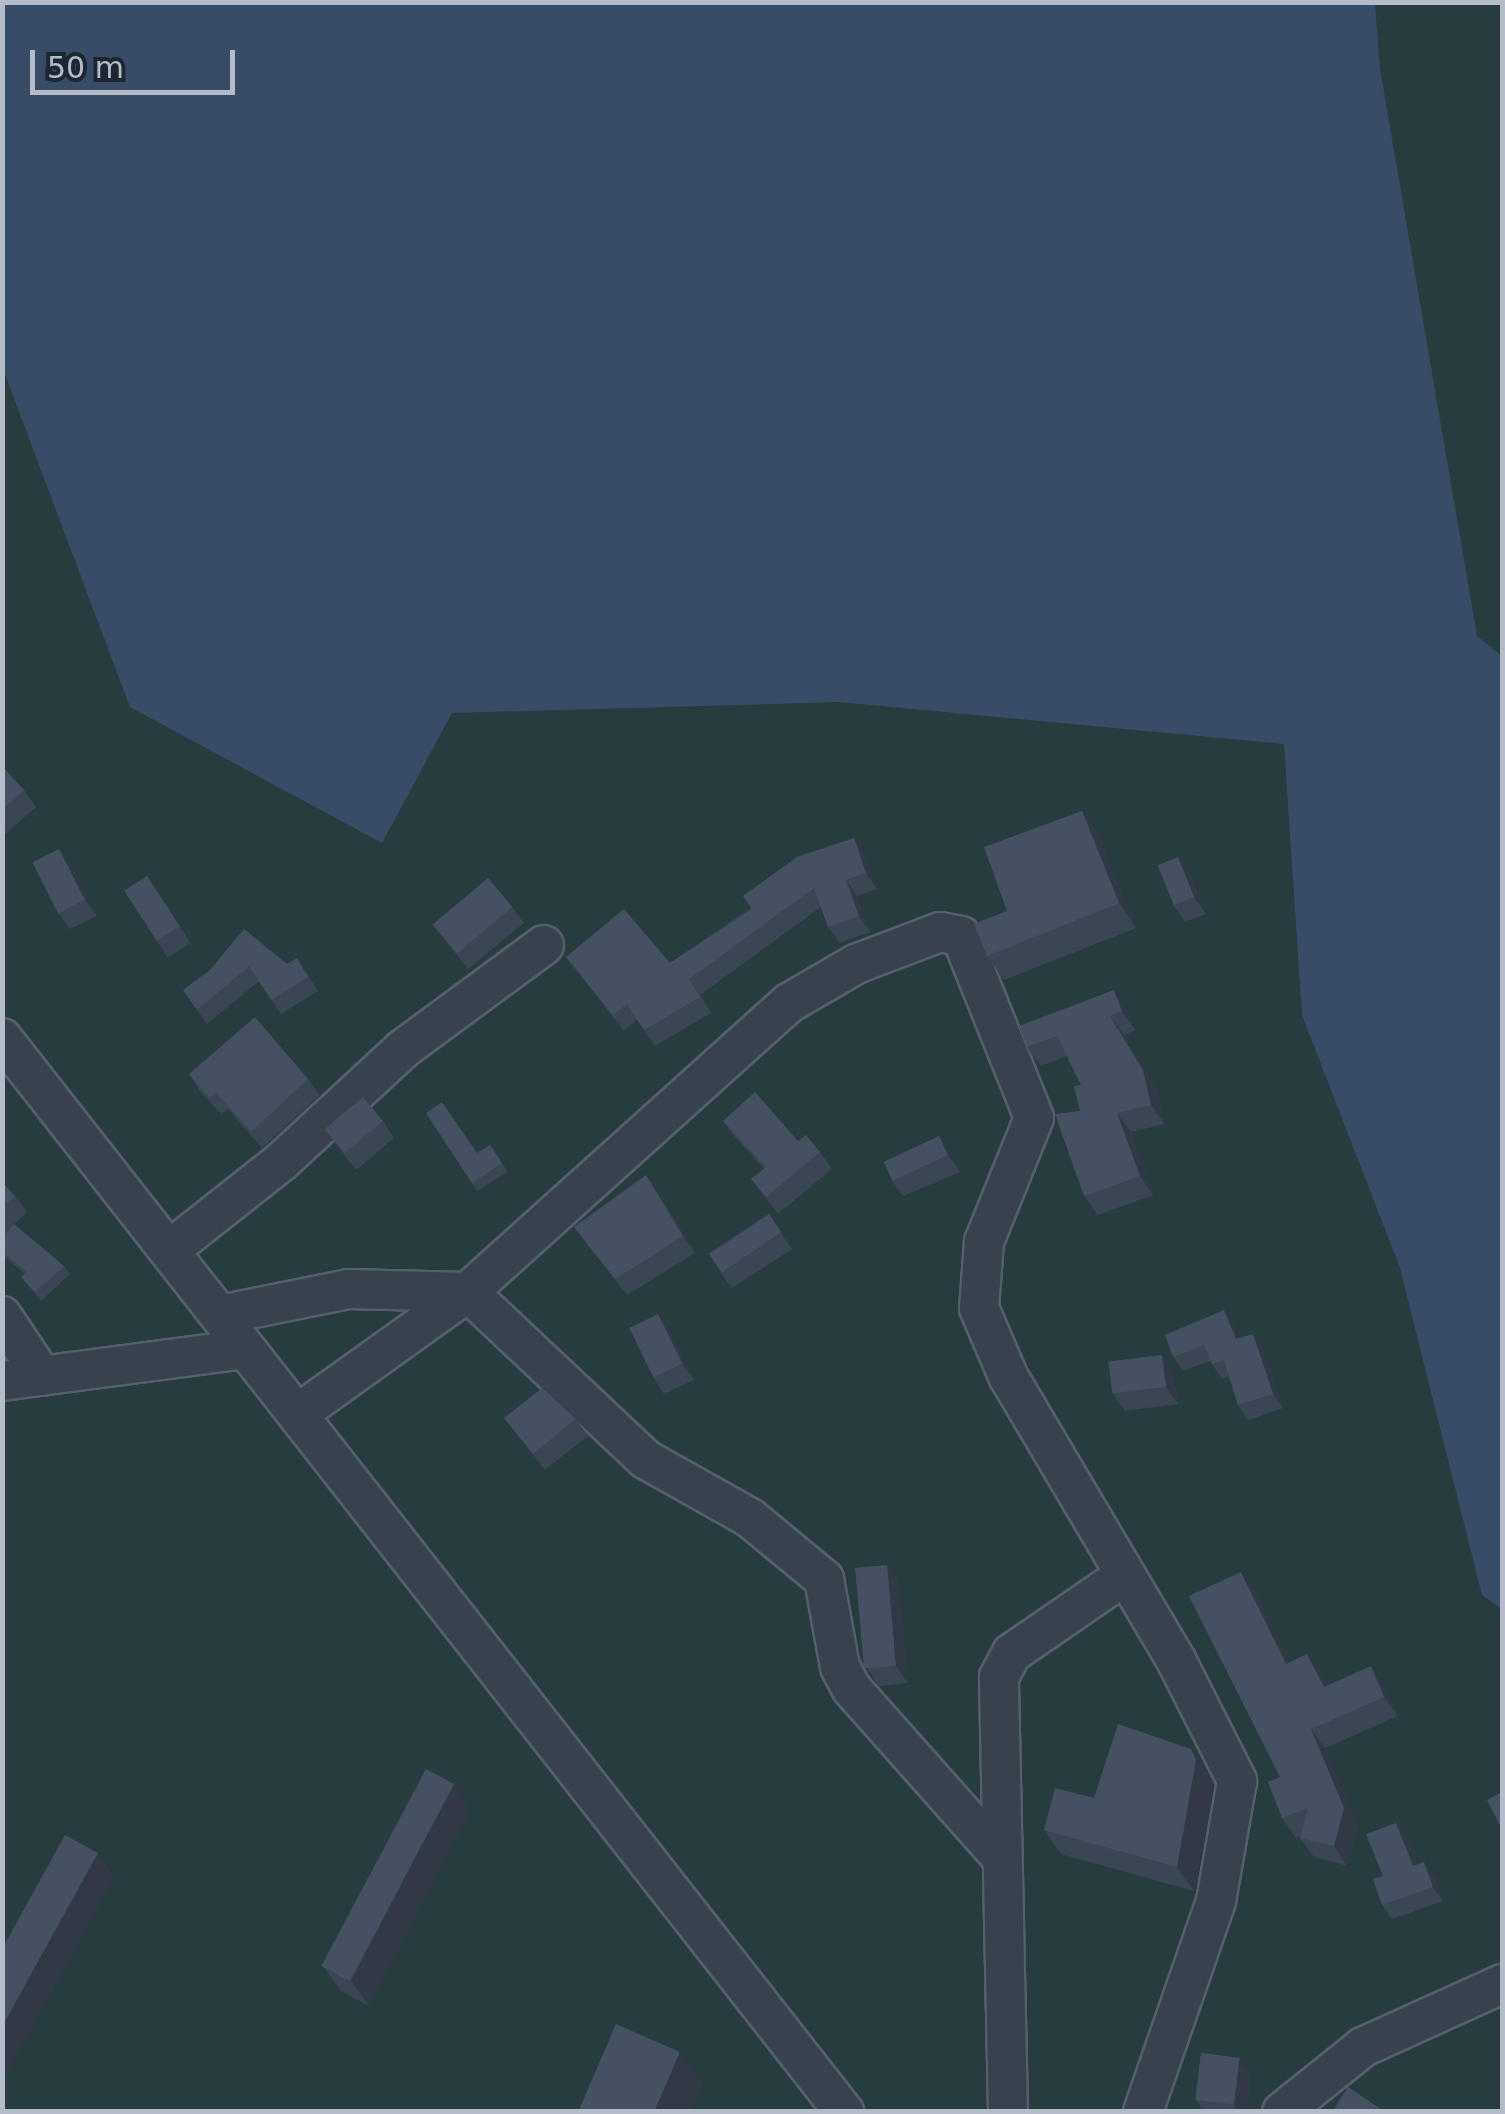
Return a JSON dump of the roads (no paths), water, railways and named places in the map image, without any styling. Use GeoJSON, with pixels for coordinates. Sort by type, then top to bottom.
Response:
{"type":"FeatureCollection","features":[{"type":"Feature","properties":{"kind":"street"},"geometry":{"type":"LineString","coordinates":[[299,1413],[468,1292],[790,1003],[856,964],[940,932],[961,936],[1034,1118],[984,1242],[979,1308],[1008,1376],[1176,1660],[1237,1781],[1216,1901],[1143,2112]]}},
{"type":"Feature","properties":{"kind":"street"},"geometry":{"type":"LineString","coordinates":[[172,1248],[281,1162],[403,1049],[544,945]]}},
{"type":"Feature","properties":{"kind":"street"},"geometry":{"type":"LineString","coordinates":[[2,1038],[172,1248],[220,1315],[844,2112]]}},
{"type":"Feature","properties":{"kind":"street"},"geometry":{"type":"LineString","coordinates":[[220,1315],[349,1289],[468,1292],[644,1459],[750,1518],[824,1580],[840,1668],[851,1688],[1000,1857]]}},
{"type":"Feature","properties":{"kind":"street"},"geometry":{"type":"LineString","coordinates":[[2,1316],[42,1376]]}},
{"type":"Feature","properties":{"kind":"street"},"geometry":{"type":"LineString","coordinates":[[2,1381],[246,1348]]}},
{"type":"Feature","properties":{"kind":"street"},"geometry":{"type":"LineString","coordinates":[[1008,2112],[1010,1994],[1000,1857],[999,1677],[1012,1653],[1124,1576]]}},
{"type":"Feature","properties":{"kind":"street"},"geometry":{"type":"LineString","coordinates":[[1282,2112],[1363,2047],[1502,1984]]}},
{"type":"Feature","properties":{"kind":"water"},"geometry":{"type":"Polygon","coordinates":[[[3,2],[1375,3],[1380,69],[1477,636],[1502,656],[1502,1609],[1482,1595],[1400,1268],[1302,1015],[1284,744],[839,702],[452,713],[382,843],[130,707],[3,369],[3,2]]]}}]}
